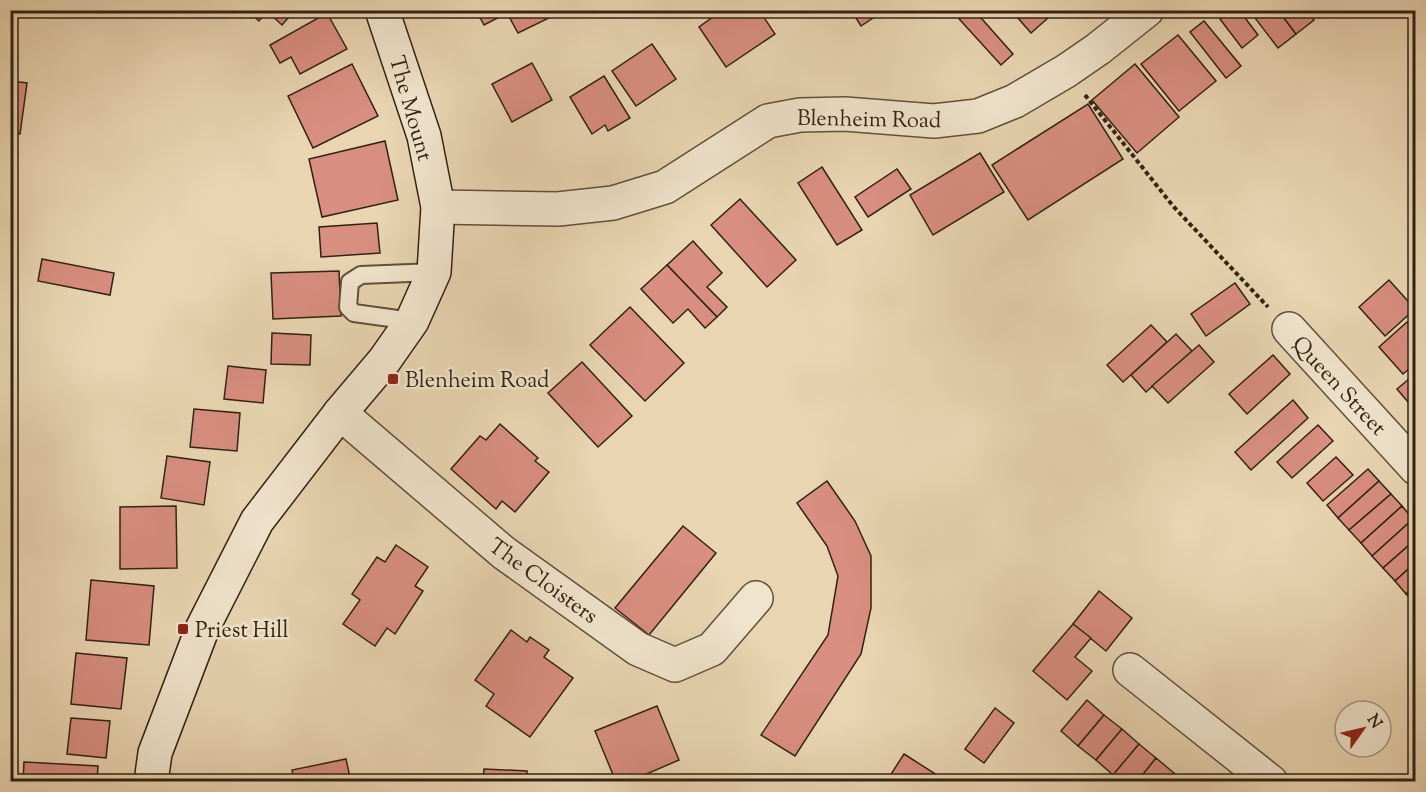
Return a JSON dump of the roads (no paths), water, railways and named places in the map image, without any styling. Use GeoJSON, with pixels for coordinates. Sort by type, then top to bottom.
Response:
{"type":"FeatureCollection","features":[{"type":"Feature","properties":{"kind":"street","name":"The Mount"},"geometry":{"type":"LineString","coordinates":[[382,10],[424,136],[438,207]]}},
{"type":"Feature","properties":{"kind":"street","name":"Blenheim Road"},"geometry":{"type":"LineString","coordinates":[[438,207],[558,208],[613,203],[665,188],[768,121],[800,115],[845,114],[934,121],[978,116],[1015,101],[1066,71],[1147,10]]}},
{"type":"Feature","properties":{"kind":"street"},"geometry":{"type":"LineString","coordinates":[[151,782],[155,753],[202,627],[256,521],[340,413],[384,362],[412,321],[434,272],[438,207]]}},
{"type":"Feature","properties":{"kind":"street","name":"Queen Street"},"geometry":{"type":"LineString","coordinates":[[1289,329],[1416,468]]}},
{"type":"Feature","properties":{"kind":"street","name":"The Cloisters"},"geometry":{"type":"LineString","coordinates":[[340,413],[504,553],[638,649],[675,665],[712,649],[756,598]]}},
{"type":"Feature","properties":{"kind":"street"},"geometry":{"type":"LineString","coordinates":[[1130,670],[1271,782]]}},
{"type":"Feature","properties":{"kind":"lane"},"geometry":{"type":"LineString","coordinates":[[412,321],[354,313],[348,307],[350,282],[361,275],[434,272]]}},
{"type":"Feature","properties":{"kind":"place","name":"Blenheim Road"},"geometry":{"type":"Point","coordinates":[393,379]}},
{"type":"Feature","properties":{"kind":"place","name":"Priest Hill"},"geometry":{"type":"Point","coordinates":[183,629]}}]}
